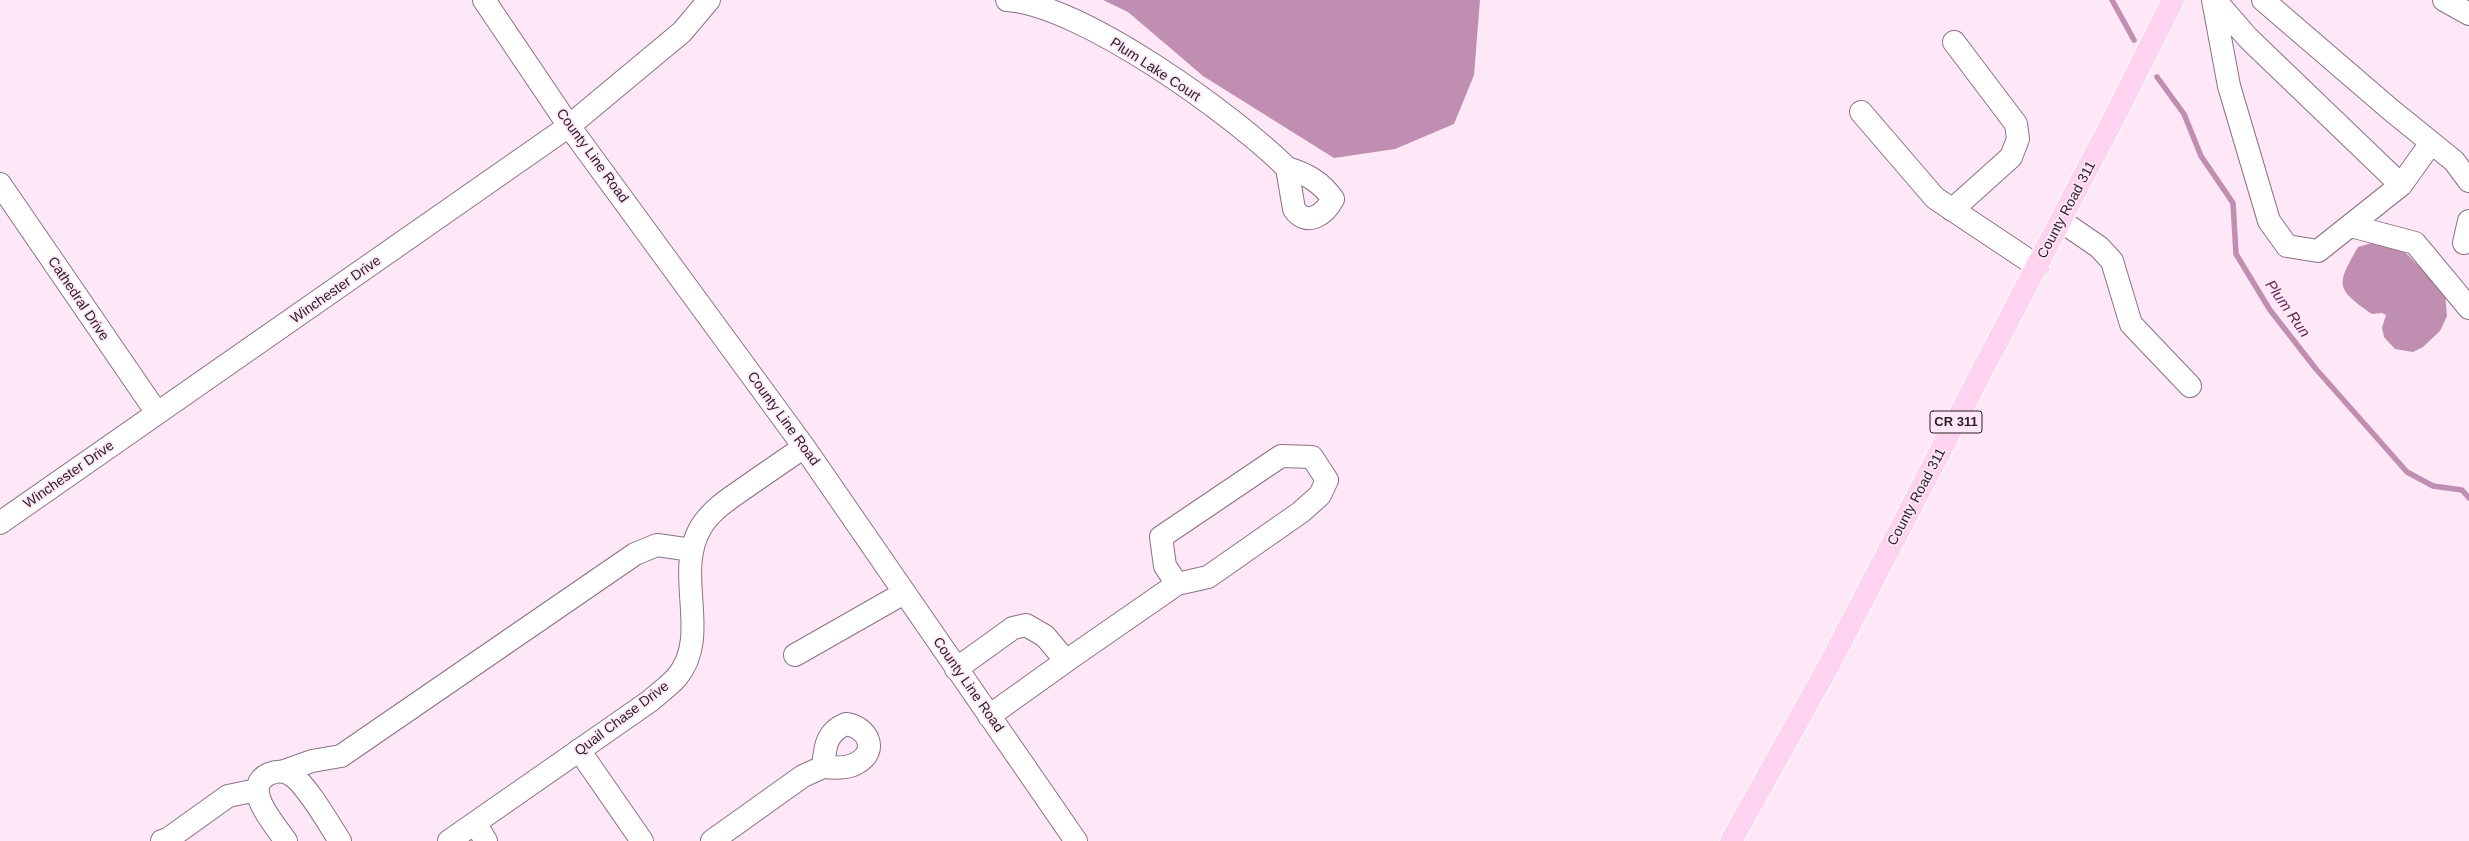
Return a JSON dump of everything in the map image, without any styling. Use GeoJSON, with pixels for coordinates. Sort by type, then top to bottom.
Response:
{"type":"FeatureCollection","features":[{"type":"Feature","properties":{"kind":"main road","name":"County Road 311"},"geometry":{"type":"LineString","coordinates":[[1731,841],[1829,665],[2061,221],[2173,0]]}},
{"type":"Feature","properties":{"kind":"street","name":"County Line Road"},"geometry":{"type":"LineString","coordinates":[[484,0],[570,126],[804,447],[1076,841]]}},
{"type":"Feature","properties":{"kind":"street","name":"Winchester Drive"},"geometry":{"type":"LineString","coordinates":[[0,523],[157,413],[284,327],[570,126],[682,32],[709,0]]}},
{"type":"Feature","properties":{"kind":"street","name":"Plum Lake Court"},"geometry":{"type":"LineString","coordinates":[[1007,0],[1059,13],[1097,32],[1135,54],[1264,146],[1287,168]]}},
{"type":"Feature","properties":{"kind":"street"},"geometry":{"type":"LineString","coordinates":[[2214,0],[2248,38],[2401,185]]}},
{"type":"Feature","properties":{"kind":"street"},"geometry":{"type":"LineString","coordinates":[[2214,0],[2229,86],[2269,221],[2287,246],[2318,251],[2401,185],[2431,143]]}},
{"type":"Feature","properties":{"kind":"street"},"geometry":{"type":"LineString","coordinates":[[2263,0],[2454,161],[2469,181]]}},
{"type":"Feature","properties":{"kind":"street"},"geometry":{"type":"LineString","coordinates":[[2444,0],[2469,14]]}},
{"type":"Feature","properties":{"kind":"street"},"geometry":{"type":"LineString","coordinates":[[1952,210],[2011,157],[2018,139],[2016,124],[1954,42]]}},
{"type":"Feature","properties":{"kind":"street"},"geometry":{"type":"LineString","coordinates":[[1860,112],[1934,198],[2037,266]]}},
{"type":"Feature","properties":{"kind":"street","name":"Cathedral Drive"},"geometry":{"type":"LineString","coordinates":[[0,184],[157,413]]}},
{"type":"Feature","properties":{"kind":"street"},"geometry":{"type":"LineString","coordinates":[[2061,221],[2099,247],[2112,261],[2131,324],[2190,386]]}},
{"type":"Feature","properties":{"kind":"street"},"geometry":{"type":"LineString","coordinates":[[2464,243],[2469,221]]}},
{"type":"Feature","properties":{"kind":"street"},"geometry":{"type":"LineString","coordinates":[[2351,226],[2415,243],[2469,308]]}},
{"type":"Feature","properties":{"kind":"street","name":"Quail Chase Drive"},"geometry":{"type":"LineString","coordinates":[[449,841],[481,832],[579,750],[660,693],[678,676],[691,645],[693,628],[689,575],[692,550],[701,528],[719,507],[804,447]]}},
{"type":"Feature","properties":{"kind":"street"},"geometry":{"type":"LineString","coordinates":[[989,716],[1177,584],[1208,577],[1301,512],[1320,495],[1327,480],[1312,457],[1281,456],[1161,537],[1165,566],[1177,584]]}},
{"type":"Feature","properties":{"kind":"street"},"geometry":{"type":"LineString","coordinates":[[286,841],[259,799],[257,790],[260,782],[266,775],[274,771],[284,771],[312,761],[341,756],[635,554],[657,545],[692,550]]}},
{"type":"Feature","properties":{"kind":"street"},"geometry":{"type":"LineString","coordinates":[[795,655],[904,593]]}},
{"type":"Feature","properties":{"kind":"street"},"geometry":{"type":"LineString","coordinates":[[956,669],[1013,628],[1026,626],[1045,636],[1066,661]]}},
{"type":"Feature","properties":{"kind":"street"},"geometry":{"type":"LineString","coordinates":[[579,750],[642,841]]}},
{"type":"Feature","properties":{"kind":"street"},"geometry":{"type":"LineString","coordinates":[[712,841],[803,776],[823,767]]}},
{"type":"Feature","properties":{"kind":"street"},"geometry":{"type":"LineString","coordinates":[[284,771],[299,781],[340,841]]}},
{"type":"Feature","properties":{"kind":"street"},"geometry":{"type":"LineString","coordinates":[[162,841],[168,839],[228,796],[257,790]]}},
{"type":"Feature","properties":{"kind":"shaded area"},"geometry":{"type":"Polygon","coordinates":[[[1103,0],[1480,0],[1474,75],[1454,124],[1395,149],[1334,158],[1203,76],[1128,12],[1103,0]]]}},
{"type":"Feature","properties":{"kind":"shaded area"},"geometry":{"type":"Polygon","coordinates":[[[2375,242],[2399,246],[2445,293],[2447,316],[2440,331],[2423,347],[2413,352],[2395,349],[2384,337],[2382,328],[2386,315],[2382,313],[2372,314],[2351,298],[2345,291],[2343,278],[2346,269],[2358,247],[2375,242]]]}},
{"type":"Feature","properties":{"kind":"waterway","name":"Plum Run"},"geometry":{"type":"LineString","coordinates":[[2112,0],[2134,40]]}},
{"type":"Feature","properties":{"kind":"waterway","name":"Plum Run"},"geometry":{"type":"LineString","coordinates":[[2157,77],[2184,114],[2201,156],[2233,203],[2236,254],[2270,310],[2316,369],[2407,472],[2433,486],[2462,490],[2469,498]]}}]}
